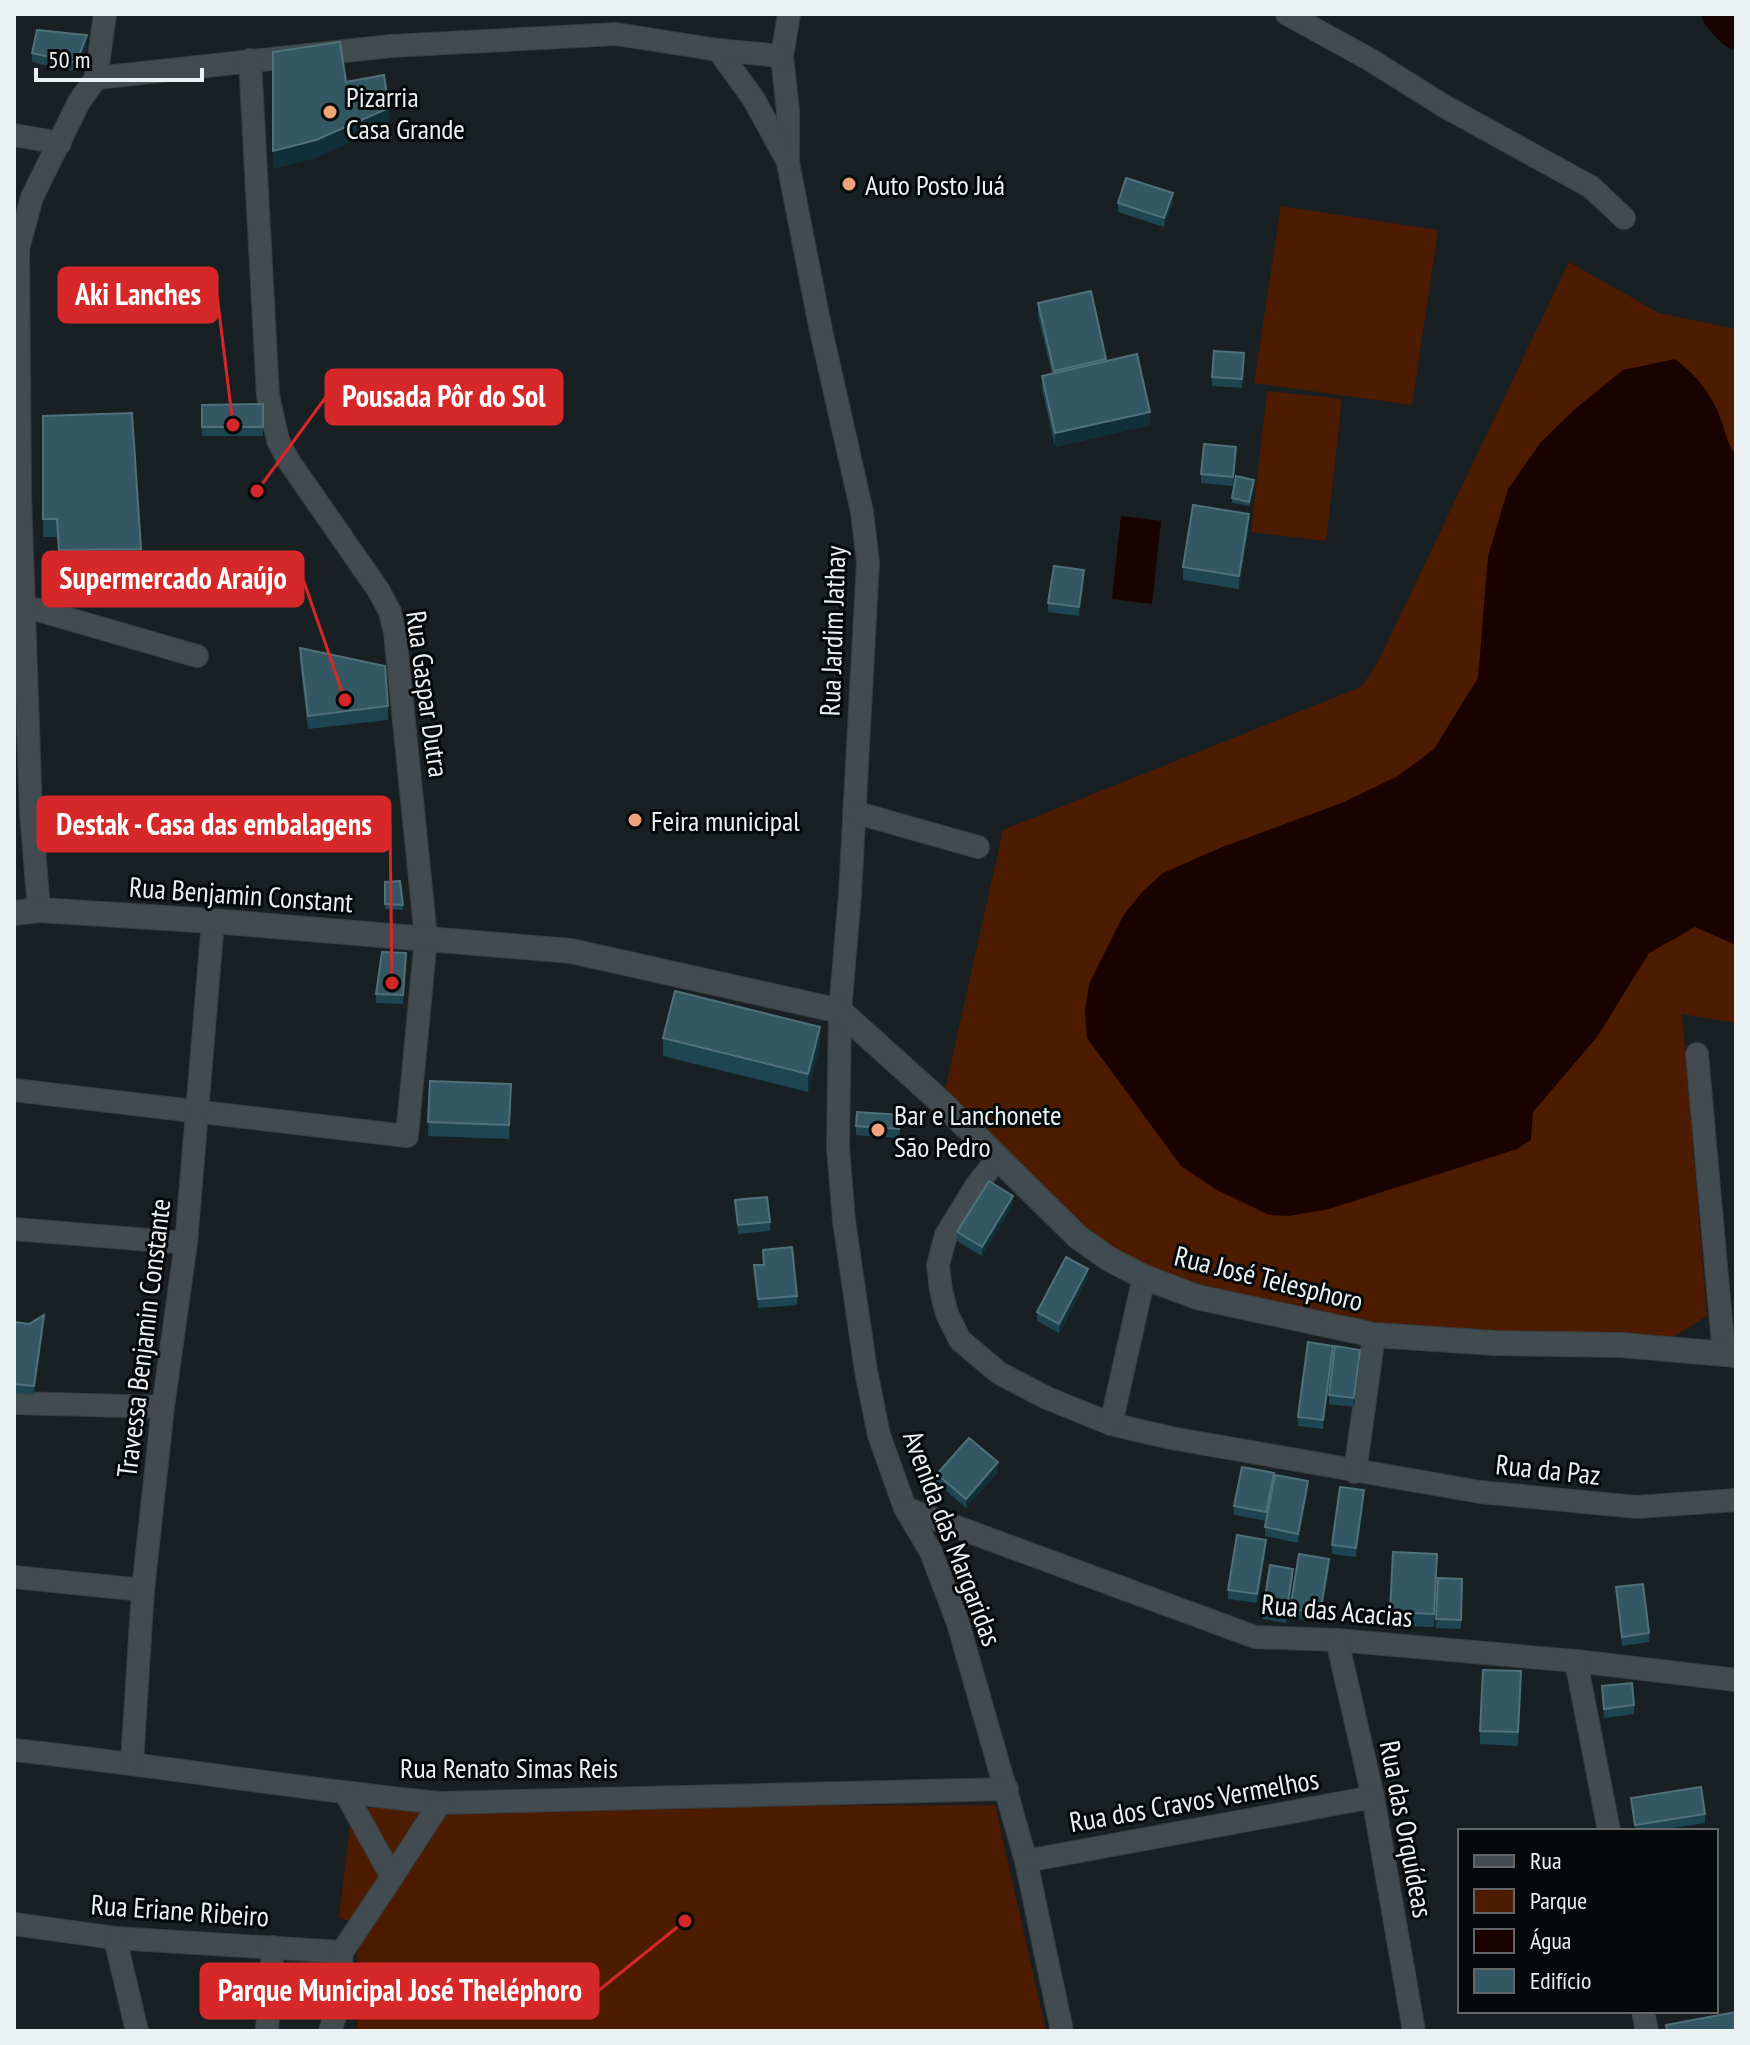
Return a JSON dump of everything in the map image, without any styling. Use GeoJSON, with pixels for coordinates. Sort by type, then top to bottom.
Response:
{"type":"FeatureCollection","features":[{"type":"Feature","properties":{"kind":"street"},"geometry":{"type":"LineString","coordinates":[[39,910],[22,811],[24,606],[17,496],[18,249],[32,197],[79,102],[96,78],[105,14]]}},
{"type":"Feature","properties":{"kind":"street","name":"Rua Jardim Jathay"},"geometry":{"type":"LineString","coordinates":[[789,14],[782,56],[788,111],[788,163],[820,326],[862,512],[868,562],[840,1011]]}},
{"type":"Feature","properties":{"kind":"street"},"geometry":{"type":"LineString","coordinates":[[1287,14],[1591,187],[1624,218]]}},
{"type":"Feature","properties":{"kind":"street"},"geometry":{"type":"LineString","coordinates":[[96,78],[619,24],[718,50],[782,56]]}},
{"type":"Feature","properties":{"kind":"street","name":"Rua Jardim Jathay"},"geometry":{"type":"LineString","coordinates":[[718,50],[753,98],[788,163]]}},
{"type":"Feature","properties":{"kind":"street","name":"Rua Gaspar Dutra"},"geometry":{"type":"LineString","coordinates":[[199,1111],[407,1136],[426,938],[395,633],[390,612],[379,591],[288,460],[272,423],[267,381],[250,60]]}},
{"type":"Feature","properties":{"kind":"street"},"geometry":{"type":"LineString","coordinates":[[14,135],[60,143]]}},
{"type":"Feature","properties":{"kind":"street"},"geometry":{"type":"LineString","coordinates":[[24,606],[197,656]]}},
{"type":"Feature","properties":{"kind":"street"},"geometry":{"type":"LineString","coordinates":[[854,812],[978,847]]}},
{"type":"Feature","properties":{"kind":"street","name":"Rua Benjamin Constant"},"geometry":{"type":"LineString","coordinates":[[14,913],[39,910],[213,921],[571,951],[840,1011]]}},
{"type":"Feature","properties":{"kind":"street","name":"Travessa Benjamin Constante"},"geometry":{"type":"LineString","coordinates":[[132,1762],[143,1590],[163,1407],[186,1243],[213,921]]}},
{"type":"Feature","properties":{"kind":"street","name":"Rua José Telesphoro"},"geometry":{"type":"LineString","coordinates":[[840,1011],[900,1063],[1078,1237],[1109,1259],[1144,1277],[1197,1297],[1374,1335],[1495,1343],[1621,1345],[1730,1355]]}},
{"type":"Feature","properties":{"kind":"street","name":"Avenida das Margaridas"},"geometry":{"type":"LineString","coordinates":[[840,1011],[838,1147],[844,1221],[866,1371],[879,1435],[905,1508],[931,1552],[958,1623],[1026,1861],[1062,2031]]}},
{"type":"Feature","properties":{"kind":"street"},"geometry":{"type":"LineString","coordinates":[[1697,1054],[1730,1355]]}},
{"type":"Feature","properties":{"kind":"street"},"geometry":{"type":"LineString","coordinates":[[14,1090],[199,1111]]}},
{"type":"Feature","properties":{"kind":"street","name":"Rua da Paz"},"geometry":{"type":"LineString","coordinates":[[997,1159],[946,1235],[938,1265],[941,1290],[953,1329],[968,1349],[999,1373],[1047,1398],[1111,1424],[1171,1438],[1480,1492],[1567,1503],[1637,1507],[1736,1500]]}},
{"type":"Feature","properties":{"kind":"street"},"geometry":{"type":"LineString","coordinates":[[14,1229],[186,1243]]}},
{"type":"Feature","properties":{"kind":"street"},"geometry":{"type":"LineString","coordinates":[[1111,1424],[1144,1277]]}},
{"type":"Feature","properties":{"kind":"street"},"geometry":{"type":"LineString","coordinates":[[1355,1472],[1374,1335]]}},
{"type":"Feature","properties":{"kind":"street"},"geometry":{"type":"LineString","coordinates":[[14,1403],[163,1407]]}},
{"type":"Feature","properties":{"kind":"street","name":"Rua das Acacias"},"geometry":{"type":"LineString","coordinates":[[905,1508],[1255,1637],[1337,1640],[1576,1661],[1736,1680]]}},
{"type":"Feature","properties":{"kind":"street"},"geometry":{"type":"LineString","coordinates":[[14,1577],[143,1590]]}},
{"type":"Feature","properties":{"kind":"street","name":"Rua das Orquídeas"},"geometry":{"type":"LineString","coordinates":[[1337,1640],[1373,1797],[1414,2031]]}},
{"type":"Feature","properties":{"kind":"street"},"geometry":{"type":"LineString","coordinates":[[1576,1661],[1609,1829]]}},
{"type":"Feature","properties":{"kind":"street","name":"Rua Renato Simas Reis"},"geometry":{"type":"LineString","coordinates":[[14,1750],[132,1762],[346,1794],[440,1803],[1007,1789]]}},
{"type":"Feature","properties":{"kind":"street"},"geometry":{"type":"LineString","coordinates":[[346,1794],[392,1877]]}},
{"type":"Feature","properties":{"kind":"street","name":"Rua dos Cravos Vermelhos"},"geometry":{"type":"LineString","coordinates":[[1026,1861],[1373,1797]]}},
{"type":"Feature","properties":{"kind":"street"},"geometry":{"type":"LineString","coordinates":[[330,2031],[335,2016],[342,1952],[440,1803]]}},
{"type":"Feature","properties":{"kind":"street","name":"Rua Eriane Ribeiro"},"geometry":{"type":"LineString","coordinates":[[14,1924],[115,1938],[342,1952]]}},
{"type":"Feature","properties":{"kind":"street"},"geometry":{"type":"LineString","coordinates":[[115,1938],[137,2031]]}},
{"type":"Feature","properties":{"kind":"street"},"geometry":{"type":"LineString","coordinates":[[267,2031],[273,1947]]}},
{"type":"Feature","properties":{"kind":"green space"},"geometry":{"type":"Polygon","coordinates":[[[1281,206],[1438,230],[1412,405],[1254,383],[1281,206]]]}},
{"type":"Feature","properties":{"kind":"green space"},"geometry":{"type":"Polygon","coordinates":[[[1569,262],[1659,313],[1736,329],[1736,1023],[1682,1014],[1707,1316],[1672,1338],[1385,1328],[1192,1290],[1086,1237],[944,1095],[1003,830],[1361,687],[1378,662],[1569,262]]]}},
{"type":"Feature","properties":{"kind":"green space"},"geometry":{"type":"Polygon","coordinates":[[[1267,391],[1342,399],[1326,541],[1251,532],[1267,391]]]}},
{"type":"Feature","properties":{"kind":"green space"},"geometry":{"type":"Polygon","coordinates":[[[995,1805],[1046,2031],[358,2031],[358,1924],[339,1918],[352,1808],[995,1805]]]}},
{"type":"Feature","properties":{"kind":"water"},"geometry":{"type":"Polygon","coordinates":[[[1675,359],[1708,394],[1736,456],[1736,945],[1695,927],[1649,953],[1597,1037],[1533,1112],[1531,1140],[1517,1149],[1329,1209],[1289,1216],[1269,1215],[1215,1189],[1181,1166],[1087,1038],[1085,1011],[1089,984],[1123,916],[1142,892],[1163,873],[1220,848],[1344,802],[1398,776],[1434,749],[1478,678],[1488,556],[1508,489],[1541,442],[1623,370],[1675,359]]]}},
{"type":"Feature","properties":{"kind":"water"},"geometry":{"type":"Polygon","coordinates":[[[1121,516],[1161,521],[1152,604],[1112,599],[1121,516]]]}},
{"type":"Feature","properties":{"kind":"building"},"geometry":{"type":"Polygon","coordinates":[[[37,30],[87,35],[76,63],[32,53],[37,30]]]}},
{"type":"Feature","properties":{"kind":"building","name":"Pizarria Casa Grande"},"geometry":{"type":"Polygon","coordinates":[[[340,42],[346,82],[384,75],[389,108],[316,140],[273,151],[273,52],[340,42]]]}},
{"type":"Feature","properties":{"kind":"building"},"geometry":{"type":"Polygon","coordinates":[[[1126,178],[1173,193],[1164,218],[1118,203],[1126,178]]]}},
{"type":"Feature","properties":{"kind":"building"},"geometry":{"type":"Polygon","coordinates":[[[1091,291],[1106,359],[1054,371],[1038,303],[1091,291]]]}},
{"type":"Feature","properties":{"kind":"building"},"geometry":{"type":"Polygon","coordinates":[[[1214,351],[1244,353],[1242,379],[1212,377],[1214,351]]]}},
{"type":"Feature","properties":{"kind":"building"},"geometry":{"type":"Polygon","coordinates":[[[1137,354],[1150,412],[1055,433],[1042,376],[1137,354]]]}},
{"type":"Feature","properties":{"kind":"building"},"geometry":{"type":"Polygon","coordinates":[[[263,404],[263,427],[202,427],[202,405],[263,404]]]}},
{"type":"Feature","properties":{"kind":"building"},"geometry":{"type":"Polygon","coordinates":[[[132,413],[141,549],[59,550],[57,519],[43,519],[43,416],[132,413]]]}},
{"type":"Feature","properties":{"kind":"building"},"geometry":{"type":"Polygon","coordinates":[[[1204,444],[1236,447],[1233,477],[1201,474],[1204,444]]]}},
{"type":"Feature","properties":{"kind":"building"},"geometry":{"type":"Polygon","coordinates":[[[1236,476],[1254,480],[1249,502],[1232,498],[1236,476]]]}},
{"type":"Feature","properties":{"kind":"building"},"geometry":{"type":"Polygon","coordinates":[[[1193,505],[1249,514],[1239,576],[1183,567],[1193,505]]]}},
{"type":"Feature","properties":{"kind":"building"},"geometry":{"type":"Polygon","coordinates":[[[1054,566],[1084,570],[1079,607],[1048,603],[1054,566]]]}},
{"type":"Feature","properties":{"kind":"building"},"geometry":{"type":"Polygon","coordinates":[[[300,648],[385,666],[388,706],[308,716],[300,648]]]}},
{"type":"Feature","properties":{"kind":"building"},"geometry":{"type":"Polygon","coordinates":[[[400,881],[403,905],[385,904],[385,882],[400,881]]]}},
{"type":"Feature","properties":{"kind":"building"},"geometry":{"type":"Polygon","coordinates":[[[382,952],[406,953],[403,995],[376,994],[382,952]]]}},
{"type":"Feature","properties":{"kind":"building"},"geometry":{"type":"Polygon","coordinates":[[[675,991],[820,1027],[808,1074],[663,1038],[675,991]]]}},
{"type":"Feature","properties":{"kind":"building"},"geometry":{"type":"Polygon","coordinates":[[[430,1081],[511,1084],[509,1125],[428,1122],[430,1081]]]}},
{"type":"Feature","properties":{"kind":"building"},"geometry":{"type":"Polygon","coordinates":[[[857,1112],[901,1115],[899,1129],[856,1126],[857,1112]]]}},
{"type":"Feature","properties":{"kind":"building"},"geometry":{"type":"Polygon","coordinates":[[[989,1181],[1013,1196],[982,1247],[957,1232],[989,1181]]]}},
{"type":"Feature","properties":{"kind":"building"},"geometry":{"type":"Polygon","coordinates":[[[767,1197],[770,1222],[738,1225],[735,1200],[767,1197]]]}},
{"type":"Feature","properties":{"kind":"building"},"geometry":{"type":"Polygon","coordinates":[[[792,1247],[797,1296],[758,1299],[754,1265],[764,1265],[763,1250],[792,1247]]]}},
{"type":"Feature","properties":{"kind":"building"},"geometry":{"type":"Polygon","coordinates":[[[1066,1257],[1088,1269],[1059,1324],[1037,1312],[1066,1257]]]}},
{"type":"Feature","properties":{"kind":"building"},"geometry":{"type":"Polygon","coordinates":[[[44,1315],[34,1386],[14,1384],[14,1322],[29,1324],[44,1315]]]}},
{"type":"Feature","properties":{"kind":"building"},"geometry":{"type":"Polygon","coordinates":[[[1308,1342],[1333,1346],[1323,1420],[1298,1417],[1308,1342]]]}},
{"type":"Feature","properties":{"kind":"building"},"geometry":{"type":"Polygon","coordinates":[[[1335,1346],[1360,1350],[1354,1398],[1329,1395],[1335,1346]]]}},
{"type":"Feature","properties":{"kind":"building"},"geometry":{"type":"Polygon","coordinates":[[[969,1438],[998,1462],[966,1499],[937,1474],[969,1438]]]}},
{"type":"Feature","properties":{"kind":"building"},"geometry":{"type":"Polygon","coordinates":[[[1242,1467],[1274,1473],[1266,1512],[1234,1506],[1242,1467]]]}},
{"type":"Feature","properties":{"kind":"building"},"geometry":{"type":"Polygon","coordinates":[[[1275,1475],[1308,1481],[1298,1534],[1265,1527],[1275,1475]]]}},
{"type":"Feature","properties":{"kind":"building"},"geometry":{"type":"Polygon","coordinates":[[[1340,1487],[1364,1490],[1356,1548],[1332,1545],[1340,1487]]]}},
{"type":"Feature","properties":{"kind":"building"},"geometry":{"type":"Polygon","coordinates":[[[1237,1535],[1266,1540],[1257,1594],[1228,1590],[1237,1535]]]}},
{"type":"Feature","properties":{"kind":"building"},"geometry":{"type":"Polygon","coordinates":[[[1393,1552],[1437,1554],[1434,1614],[1390,1612],[1393,1552]]]}},
{"type":"Feature","properties":{"kind":"building"},"geometry":{"type":"Polygon","coordinates":[[[1299,1554],[1329,1559],[1320,1613],[1290,1609],[1299,1554]]]}},
{"type":"Feature","properties":{"kind":"building"},"geometry":{"type":"Polygon","coordinates":[[[1270,1565],[1293,1569],[1286,1614],[1263,1610],[1270,1565]]]}},
{"type":"Feature","properties":{"kind":"building"},"geometry":{"type":"Polygon","coordinates":[[[1438,1578],[1462,1579],[1461,1620],[1436,1619],[1438,1578]]]}},
{"type":"Feature","properties":{"kind":"building"},"geometry":{"type":"Polygon","coordinates":[[[1643,1584],[1649,1633],[1622,1637],[1616,1587],[1643,1584]]]}},
{"type":"Feature","properties":{"kind":"building"},"geometry":{"type":"Polygon","coordinates":[[[1483,1670],[1521,1671],[1518,1732],[1480,1731],[1483,1670]]]}},
{"type":"Feature","properties":{"kind":"building"},"geometry":{"type":"Polygon","coordinates":[[[1632,1683],[1634,1705],[1604,1709],[1602,1686],[1632,1683]]]}},
{"type":"Feature","properties":{"kind":"building"},"geometry":{"type":"Polygon","coordinates":[[[1701,1787],[1705,1814],[1635,1825],[1631,1798],[1701,1787]]]}},
{"type":"Feature","properties":{"kind":"building"},"geometry":{"type":"Polygon","coordinates":[[[1736,2012],[1736,2031],[1667,2031],[1666,2025],[1736,2012]]]}},
{"type":"Feature","properties":{"kind":"waterway"},"geometry":{"type":"LineString","coordinates":[[1722,14],[1736,29]]}},
{"type":"Feature","properties":{"kind":"place","name":"Pizarria Casa Grande"},"geometry":{"type":"Point","coordinates":[330,112]}},
{"type":"Feature","properties":{"kind":"place","name":"Auto Posto Juá"},"geometry":{"type":"Point","coordinates":[849,184]}},
{"type":"Feature","properties":{"kind":"place","name":"Aki Lanches"},"geometry":{"type":"Point","coordinates":[233,425]}},
{"type":"Feature","properties":{"kind":"place","name":"Pousada Pôr do Sol"},"geometry":{"type":"Point","coordinates":[257,491]}},
{"type":"Feature","properties":{"kind":"place","name":"Supermercado Araújo"},"geometry":{"type":"Point","coordinates":[345,700]}},
{"type":"Feature","properties":{"kind":"place","name":"Feira municipal"},"geometry":{"type":"Point","coordinates":[635,820]}},
{"type":"Feature","properties":{"kind":"place","name":"Destak - Casa das embalagens"},"geometry":{"type":"Point","coordinates":[392,983]}},
{"type":"Feature","properties":{"kind":"place","name":"Bar e Lanchonete São Pedro"},"geometry":{"type":"Point","coordinates":[878,1130]}},
{"type":"Feature","properties":{"kind":"place","name":"Parque Municipal José Theléphoro"},"geometry":{"type":"Point","coordinates":[685,1921]}}]}
